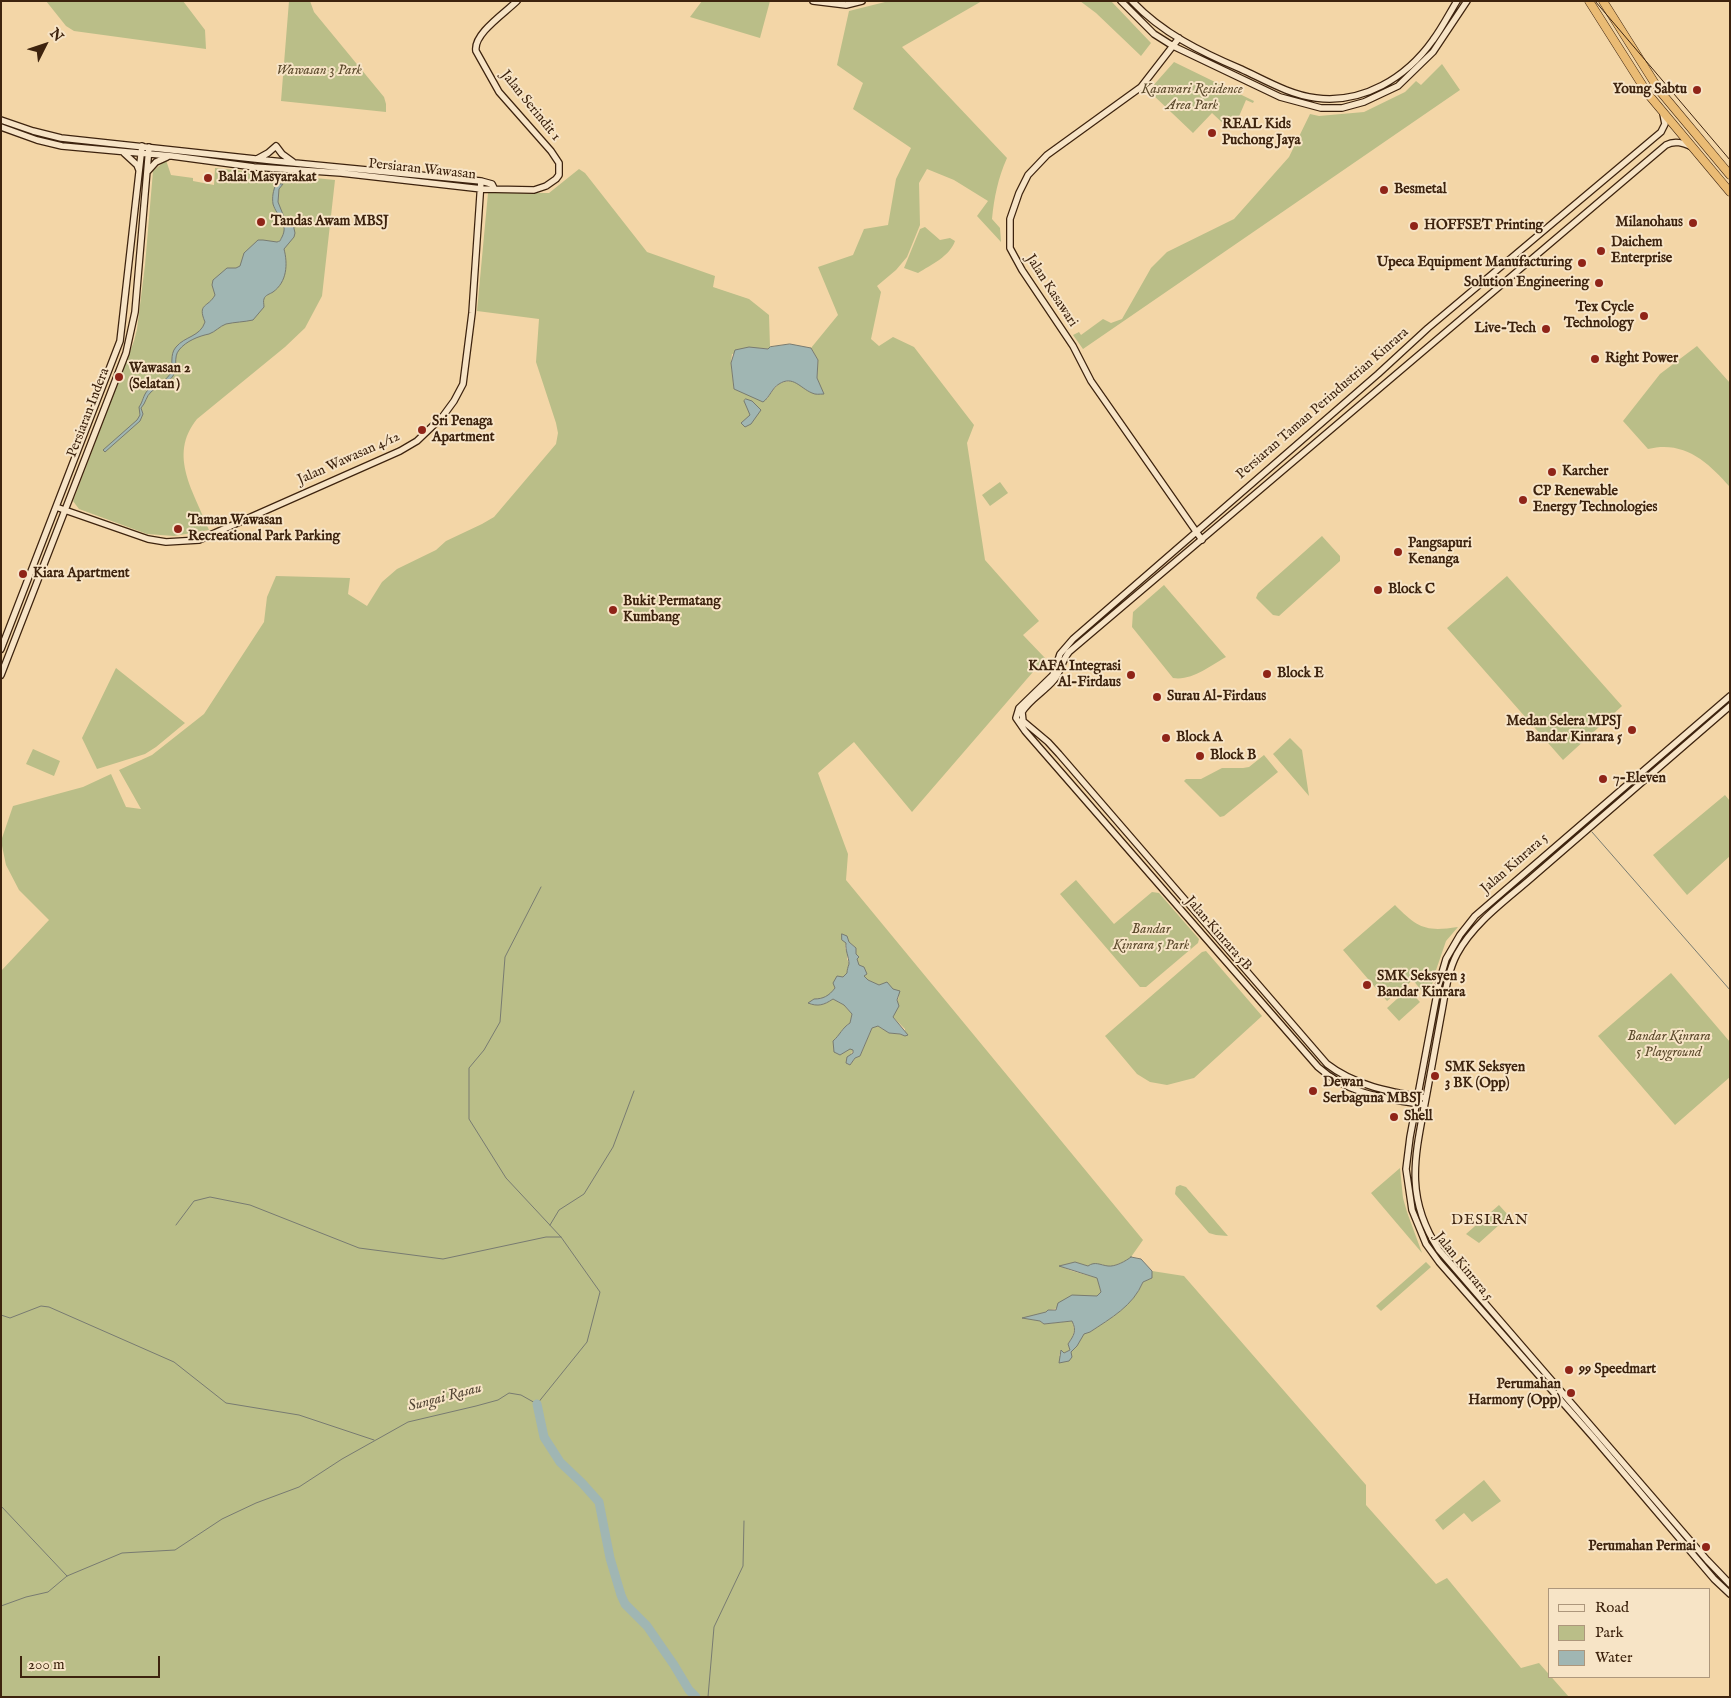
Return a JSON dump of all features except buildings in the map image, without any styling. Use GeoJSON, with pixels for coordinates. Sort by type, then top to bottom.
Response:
{"type":"FeatureCollection","features":[{"type":"Feature","properties":{"kind":"highway"},"geometry":{"type":"LineString","coordinates":[[1589,1],[1635,76],[1730,192]]}},
{"type":"Feature","properties":{"kind":"highway"},"geometry":{"type":"LineString","coordinates":[[1603,1],[1659,90],[1730,175]]}},
{"type":"Feature","properties":{"kind":"main road","name":"Jalan Serindit 1"},"geometry":{"type":"LineString","coordinates":[[494,188],[540,189],[556,179],[560,169],[559,163],[551,151],[499,92],[476,52],[476,43],[482,34],[517,1]]}},
{"type":"Feature","properties":{"kind":"main road"},"geometry":{"type":"LineString","coordinates":[[813,1],[846,4],[862,1]]}},
{"type":"Feature","properties":{"kind":"main road"},"geometry":{"type":"LineString","coordinates":[[1121,1],[1154,34],[1173,46],[1280,97],[1321,108],[1342,108],[1364,102],[1398,86],[1433,52],[1467,1]]}},
{"type":"Feature","properties":{"kind":"main road"},"geometry":{"type":"LineString","coordinates":[[1132,1],[1153,22],[1215,58],[1283,88],[1315,98],[1360,95],[1394,80],[1433,40],[1457,1]]}},
{"type":"Feature","properties":{"kind":"main road","name":"Jalan Kasawari"},"geometry":{"type":"LineString","coordinates":[[1179,38],[1141,88],[1059,145],[1028,175],[1019,193],[1010,219],[1010,248],[1022,270],[1073,346],[1092,381],[1202,540]]}},
{"type":"Feature","properties":{"kind":"main road","name":"Persiaran Taman Perindustrian Kinrara"},"geometry":{"type":"LineString","coordinates":[[1027,729],[1016,718],[1016,712],[1053,675],[1063,649],[1428,328],[1661,132],[1665,124],[1660,108]]}},
{"type":"Feature","properties":{"kind":"main road","name":"Persiaran Wawasan"},"geometry":{"type":"LineString","coordinates":[[1,120],[61,138],[146,150],[274,162],[294,162],[481,181],[492,184],[494,188]]}},
{"type":"Feature","properties":{"kind":"main road","name":"Persiaran Wawasan"},"geometry":{"type":"LineString","coordinates":[[1,128],[62,146],[122,152],[146,150],[172,156],[254,167],[482,189],[494,188]]}},
{"type":"Feature","properties":{"kind":"main road","name":"Persiaran Taman Perindustrian Kinrara"},"geometry":{"type":"LineString","coordinates":[[1027,729],[1023,721],[1022,712],[1057,676],[1063,659],[1069,652],[1666,145],[1674,142],[1694,148]]}},
{"type":"Feature","properties":{"kind":"main road"},"geometry":{"type":"LineString","coordinates":[[254,159],[262,157],[276,146],[282,154],[294,162]]}},
{"type":"Feature","properties":{"kind":"main road","name":"Persiaran Indera"},"geometry":{"type":"LineString","coordinates":[[1,650],[120,341],[140,172],[146,150]]}},
{"type":"Feature","properties":{"kind":"main road","name":"Persiaran Indera"},"geometry":{"type":"LineString","coordinates":[[1,675],[126,353],[135,312],[147,173],[146,150]]}},
{"type":"Feature","properties":{"kind":"main road"},"geometry":{"type":"LineString","coordinates":[[122,152],[128,155],[137,165],[140,172]]}},
{"type":"Feature","properties":{"kind":"main road"},"geometry":{"type":"LineString","coordinates":[[147,173],[156,162],[172,156]]}},
{"type":"Feature","properties":{"kind":"main road"},"geometry":{"type":"LineString","coordinates":[[254,167],[274,162],[292,170]]}},
{"type":"Feature","properties":{"kind":"main road","name":"Jalan Wawasan 4/12"},"geometry":{"type":"LineString","coordinates":[[56,507],[148,539],[166,542],[199,540],[400,451],[417,440],[449,408],[463,384],[472,313],[482,189],[481,181]]}},
{"type":"Feature","properties":{"kind":"main road"},"geometry":{"type":"LineString","coordinates":[[62,519],[77,514],[70,499]]}},
{"type":"Feature","properties":{"kind":"main road","name":"Jalan Kinrara 5"},"geometry":{"type":"LineString","coordinates":[[1730,696],[1530,867],[1467,925],[1446,958],[1439,983],[1406,1156],[1408,1190],[1412,1210],[1426,1244],[1445,1269],[1714,1579],[1730,1594]]}},
{"type":"Feature","properties":{"kind":"main road","name":"Jalan Kinrara 5"},"geometry":{"type":"LineString","coordinates":[[1730,706],[1604,813],[1472,931],[1453,963],[1445,991],[1415,1156],[1414,1182],[1420,1216],[1428,1233],[1453,1268],[1671,1519],[1730,1584]]}},
{"type":"Feature","properties":{"kind":"main road","name":"Jalan Kinrara 5B"},"geometry":{"type":"LineString","coordinates":[[1027,729],[1048,742],[1059,754],[1319,1056],[1336,1071],[1347,1077],[1369,1086],[1406,1094],[1425,1102]]}},
{"type":"Feature","properties":{"kind":"main road","name":"Jalan Kinrara 5B"},"geometry":{"type":"LineString","coordinates":[[1027,729],[1318,1067],[1333,1079],[1364,1094],[1404,1101],[1418,1100]]}},
{"type":"Feature","properties":{"kind":"main road"},"geometry":{"type":"LineString","coordinates":[[1406,1094],[1414,1091],[1421,1082]]}},
{"type":"Feature","properties":{"kind":"main road"},"geometry":{"type":"LineString","coordinates":[[1404,1101],[1411,1109],[1414,1118]]}},
{"type":"Feature","properties":{"kind":"main road"},"geometry":{"type":"LineString","coordinates":[[1671,1519],[1675,1533],[1686,1536]]}},
{"type":"Feature","properties":{"kind":"green space"},"geometry":{"type":"Polygon","coordinates":[[[46,1],[183,1],[205,30],[206,49],[74,31],[66,26],[46,1]]]}},
{"type":"Feature","properties":{"kind":"green space","name":"Wawasan 3 Park"},"geometry":{"type":"Polygon","coordinates":[[[289,1],[310,1],[314,12],[384,97],[386,112],[281,101],[289,1]]]}},
{"type":"Feature","properties":{"kind":"green space"},"geometry":{"type":"Polygon","coordinates":[[[702,1],[770,1],[760,38],[690,17],[702,1]]]}},
{"type":"Feature","properties":{"kind":"green space"},"geometry":{"type":"Polygon","coordinates":[[[889,1],[982,1],[902,47],[1007,158],[997,188],[992,219],[1000,228],[1001,242],[977,216],[988,201],[954,180],[927,169],[919,183],[920,225],[907,257],[896,270],[877,286],[881,292],[871,339],[879,346],[893,337],[914,347],[974,425],[967,443],[985,560],[1039,621],[1023,635],[1045,658],[912,812],[854,742],[818,773],[848,854],[846,880],[1143,1240],[1131,1257],[1110,1267],[1100,1264],[1088,1266],[1075,1262],[1060,1266],[1097,1278],[1101,1292],[1097,1296],[1084,1298],[1024,1318],[1040,1321],[1044,1324],[1072,1321],[1074,1330],[1068,1344],[1070,1350],[1064,1353],[1061,1351],[1059,1356],[1074,1348],[1084,1333],[1090,1332],[1127,1305],[1143,1282],[1152,1278],[1152,1271],[1184,1276],[1366,1485],[1366,1505],[1436,1584],[1447,1578],[1521,1668],[1539,1663],[1548,1673],[1548,1678],[1552,1678],[1569,1697],[1,1697],[1,971],[49,920],[19,890],[6,865],[1,841],[13,806],[83,787],[111,774],[126,807],[141,809],[119,770],[152,755],[204,714],[264,622],[267,597],[276,576],[350,578],[348,594],[367,606],[382,582],[397,569],[436,550],[446,541],[494,517],[556,444],[558,433],[556,423],[536,362],[539,319],[477,311],[488,193],[549,193],[579,169],[585,173],[647,252],[715,276],[713,287],[749,299],[769,315],[770,347],[768,349],[761,348],[732,354],[731,363],[734,389],[767,399],[781,383],[794,381],[810,392],[823,394],[817,378],[818,360],[811,348],[838,315],[818,267],[853,255],[864,229],[888,225],[896,179],[911,148],[853,109],[863,83],[837,65],[849,11],[889,1]],[[847,936],[845,948],[848,953],[847,959],[849,963],[847,973],[830,995],[814,999],[809,1003],[821,1005],[833,999],[844,1005],[852,1014],[850,1023],[840,1034],[839,1041],[840,1055],[850,1048],[853,1050],[846,1063],[850,1065],[855,1058],[860,1056],[872,1028],[878,1026],[889,1033],[905,1036],[905,1029],[893,1017],[899,996],[872,982],[862,974],[858,965],[856,948],[849,942],[847,936]]]}},
{"type":"Feature","properties":{"kind":"green space"},"geometry":{"type":"Polygon","coordinates":[[[1080,1],[1111,1],[1151,43],[1141,56],[1096,13],[1080,1]]]}},
{"type":"Feature","properties":{"kind":"green space","name":"Kasawari Residence Area Park"},"geometry":{"type":"Polygon","coordinates":[[[1174,62],[1254,101],[1253,103],[1246,100],[1237,121],[1230,130],[1212,113],[1193,133],[1151,93],[1151,88],[1174,62]]]}},
{"type":"Feature","properties":{"kind":"green space"},"geometry":{"type":"Polygon","coordinates":[[[1442,64],[1460,90],[1083,349],[1073,335],[1079,332],[1081,335],[1103,319],[1111,323],[1122,319],[1151,268],[1167,252],[1234,219],[1289,157],[1310,114],[1319,116],[1364,112],[1405,92],[1416,81],[1421,85],[1442,64]]]}},
{"type":"Feature","properties":{"kind":"green space"},"geometry":{"type":"Polygon","coordinates":[[[166,160],[171,175],[193,178],[193,181],[214,185],[215,168],[335,180],[322,296],[305,328],[285,347],[197,419],[188,433],[184,447],[184,461],[191,488],[209,530],[174,536],[147,534],[79,509],[73,501],[134,341],[145,265],[153,171],[166,160]]]}},
{"type":"Feature","properties":{"kind":"green space"},"geometry":{"type":"Polygon","coordinates":[[[925,227],[940,240],[950,238],[955,241],[945,256],[918,273],[904,268],[920,229],[925,227]]]}},
{"type":"Feature","properties":{"kind":"green space"},"geometry":{"type":"Polygon","coordinates":[[[1697,346],[1730,383],[1730,487],[1713,469],[1684,450],[1661,447],[1648,449],[1623,421],[1660,374],[1697,346]]]}},
{"type":"Feature","properties":{"kind":"green space"},"geometry":{"type":"Polygon","coordinates":[[[1000,482],[1008,493],[990,506],[982,495],[1000,482]]]}},
{"type":"Feature","properties":{"kind":"green space"},"geometry":{"type":"Polygon","coordinates":[[[1322,536],[1340,556],[1340,561],[1279,616],[1273,615],[1256,598],[1258,593],[1322,536]]]}},
{"type":"Feature","properties":{"kind":"green space"},"geometry":{"type":"Polygon","coordinates":[[[1507,576],[1622,706],[1563,760],[1447,628],[1507,576]]]}},
{"type":"Feature","properties":{"kind":"green space"},"geometry":{"type":"Polygon","coordinates":[[[1164,585],[1226,657],[1194,675],[1173,678],[1132,627],[1133,612],[1164,585]]]}},
{"type":"Feature","properties":{"kind":"green space"},"geometry":{"type":"Polygon","coordinates":[[[116,668],[185,723],[145,754],[97,769],[82,738],[116,668]]]}},
{"type":"Feature","properties":{"kind":"green space"},"geometry":{"type":"Polygon","coordinates":[[[1290,738],[1302,750],[1309,796],[1273,754],[1290,738]]]}},
{"type":"Feature","properties":{"kind":"green space"},"geometry":{"type":"Polygon","coordinates":[[[33,749],[60,761],[54,776],[26,764],[33,749]]]}},
{"type":"Feature","properties":{"kind":"green space"},"geometry":{"type":"Polygon","coordinates":[[[1264,755],[1278,772],[1224,816],[1220,817],[1184,781],[1186,779],[1201,779],[1222,768],[1249,767],[1264,755]]]}},
{"type":"Feature","properties":{"kind":"green space"},"geometry":{"type":"Polygon","coordinates":[[[1725,795],[1730,801],[1730,856],[1687,895],[1653,855],[1725,795]]]}},
{"type":"Feature","properties":{"kind":"green space","name":"Bandar Kinrara 5 Park"},"geometry":{"type":"Polygon","coordinates":[[[1076,880],[1114,924],[1152,892],[1159,893],[1199,939],[1198,943],[1146,987],[1140,987],[1060,894],[1076,880]]]}},
{"type":"Feature","properties":{"kind":"green space"},"geometry":{"type":"Polygon","coordinates":[[[1395,905],[1410,919],[1423,926],[1437,929],[1458,927],[1446,941],[1434,976],[1430,995],[1424,994],[1413,980],[1387,1001],[1343,950],[1395,905]]]}},
{"type":"Feature","properties":{"kind":"green space"},"geometry":{"type":"Polygon","coordinates":[[[1206,951],[1262,1016],[1194,1078],[1167,1085],[1150,1082],[1137,1074],[1105,1036],[1202,952],[1206,951]]]}},
{"type":"Feature","properties":{"kind":"green space","name":"Bandar Kinrara 5 Playground"},"geometry":{"type":"Polygon","coordinates":[[[1671,973],[1730,1042],[1730,1077],[1675,1125],[1598,1036],[1671,973]]]}},
{"type":"Feature","properties":{"kind":"green space"},"geometry":{"type":"Polygon","coordinates":[[[1408,989],[1420,1002],[1399,1021],[1387,1008],[1408,989]]]}},
{"type":"Feature","properties":{"kind":"green space"},"geometry":{"type":"Polygon","coordinates":[[[1400,1168],[1403,1198],[1422,1253],[1371,1193],[1400,1168]]]}},
{"type":"Feature","properties":{"kind":"green space"},"geometry":{"type":"Polygon","coordinates":[[[1180,1185],[1186,1187],[1228,1236],[1209,1233],[1175,1194],[1176,1187],[1180,1185]]]}},
{"type":"Feature","properties":{"kind":"green space"},"geometry":{"type":"Polygon","coordinates":[[[1499,1205],[1509,1216],[1479,1243],[1466,1234],[1499,1205]]]}},
{"type":"Feature","properties":{"kind":"green space"},"geometry":{"type":"Polygon","coordinates":[[[1426,1262],[1431,1267],[1381,1311],[1376,1306],[1426,1262]]]}},
{"type":"Feature","properties":{"kind":"green space"},"geometry":{"type":"Polygon","coordinates":[[[1484,1480],[1501,1501],[1472,1522],[1464,1513],[1443,1530],[1435,1520],[1484,1480]]]}},
{"type":"Feature","properties":{"kind":"water"},"geometry":{"type":"Polygon","coordinates":[[[276,184],[283,184],[279,189],[278,202],[284,217],[293,224],[295,233],[284,249],[286,267],[284,278],[278,288],[265,296],[264,307],[253,320],[226,324],[211,333],[185,344],[177,353],[173,376],[149,394],[141,408],[143,414],[140,421],[105,452],[103,450],[137,420],[140,415],[139,407],[146,392],[168,377],[176,347],[203,327],[205,322],[202,312],[204,306],[215,295],[212,285],[213,280],[227,268],[240,266],[244,253],[258,240],[280,241],[284,228],[282,220],[273,204],[276,184]]]}},
{"type":"Feature","properties":{"kind":"water"},"geometry":{"type":"Polygon","coordinates":[[[790,344],[811,348],[818,360],[817,378],[824,394],[813,394],[796,383],[788,381],[777,386],[763,402],[734,389],[731,363],[735,350],[749,347],[768,349],[770,347],[790,344]]]}},
{"type":"Feature","properties":{"kind":"water"},"geometry":{"type":"Polygon","coordinates":[[[746,399],[752,401],[761,410],[751,424],[745,427],[741,423],[750,415],[744,401],[746,399]]]}},
{"type":"Feature","properties":{"kind":"water"},"geometry":{"type":"Polygon","coordinates":[[[842,934],[847,936],[849,942],[856,948],[859,965],[864,967],[867,974],[864,976],[868,980],[879,985],[887,982],[893,989],[900,991],[897,1000],[899,1006],[893,1017],[908,1035],[889,1033],[878,1026],[872,1028],[860,1056],[855,1058],[850,1065],[846,1063],[847,1057],[853,1053],[853,1050],[850,1049],[840,1055],[834,1052],[833,1041],[850,1023],[852,1014],[844,1005],[833,999],[821,1005],[808,1003],[828,995],[835,988],[833,983],[837,976],[843,977],[847,973],[849,961],[846,943],[842,940],[842,934]]]}},
{"type":"Feature","properties":{"kind":"water"},"geometry":{"type":"Polygon","coordinates":[[[1131,1257],[1141,1259],[1152,1271],[1152,1278],[1143,1282],[1133,1298],[1121,1311],[1084,1334],[1071,1352],[1072,1357],[1069,1361],[1059,1363],[1061,1350],[1064,1353],[1070,1350],[1068,1344],[1075,1330],[1072,1321],[1044,1324],[1040,1321],[1022,1318],[1048,1310],[1056,1310],[1058,1303],[1072,1295],[1097,1296],[1101,1292],[1097,1278],[1059,1266],[1075,1262],[1088,1266],[1095,1264],[1111,1266],[1131,1257]]]}},
{"type":"Feature","properties":{"kind":"waterway"},"geometry":{"type":"LineString","coordinates":[[1592,832],[1730,990]]}},
{"type":"Feature","properties":{"kind":"waterway"},"geometry":{"type":"LineString","coordinates":[[1,1606],[48,1592],[67,1576],[122,1553],[175,1550],[222,1519],[256,1503],[299,1487],[342,1459],[408,1422],[498,1400],[509,1393],[521,1395],[537,1404],[587,1342],[600,1292],[561,1237],[506,1178],[469,1119],[469,1068],[484,1050],[500,1022],[505,957],[541,887]]}},
{"type":"Feature","properties":{"kind":"waterway"},"geometry":{"type":"LineString","coordinates":[[550,1225],[559,1210],[584,1194],[613,1147],[634,1091]]}},
{"type":"Feature","properties":{"kind":"waterway"},"geometry":{"type":"LineString","coordinates":[[176,1225],[194,1201],[210,1197],[250,1205],[359,1248],[443,1259],[546,1237],[561,1237]]}},
{"type":"Feature","properties":{"kind":"waterway"},"geometry":{"type":"LineString","coordinates":[[1,1315],[10,1318],[41,1306],[49,1307],[174,1362],[226,1403],[299,1415],[374,1440]]}},
{"type":"Feature","properties":{"kind":"waterway","name":"Sungai Rasau"},"geometry":{"type":"LineString","coordinates":[[537,1404],[544,1437],[560,1462],[599,1502],[610,1558],[625,1604],[647,1626],[689,1690],[696,1697]]}},
{"type":"Feature","properties":{"kind":"waterway"},"geometry":{"type":"LineString","coordinates":[[1,1506],[67,1576]]}},
{"type":"Feature","properties":{"kind":"waterway"},"geometry":{"type":"LineString","coordinates":[[708,1697],[714,1627],[743,1566],[744,1521]]}},
{"type":"Feature","properties":{"kind":"tram line"},"geometry":{"type":"LineString","coordinates":[[1595,1],[1730,160]]}},
{"type":"Feature","properties":{"kind":"place","name":"Young Sabtu"},"geometry":{"type":"Point","coordinates":[1697,90]}},
{"type":"Feature","properties":{"kind":"place","name":"REAL Kids Puchong Jaya"},"geometry":{"type":"Point","coordinates":[1212,133]}},
{"type":"Feature","properties":{"kind":"place","name":"Balai Masyarakat"},"geometry":{"type":"Point","coordinates":[208,178]}},
{"type":"Feature","properties":{"kind":"place","name":"Besmetal"},"geometry":{"type":"Point","coordinates":[1384,190]}},
{"type":"Feature","properties":{"kind":"place","name":"Tandas Awam MBSJ"},"geometry":{"type":"Point","coordinates":[261,222]}},
{"type":"Feature","properties":{"kind":"place","name":"Milanohaus"},"geometry":{"type":"Point","coordinates":[1693,223]}},
{"type":"Feature","properties":{"kind":"place","name":"HOFFSET Printing"},"geometry":{"type":"Point","coordinates":[1414,226]}},
{"type":"Feature","properties":{"kind":"place","name":"Daichem Enterprise"},"geometry":{"type":"Point","coordinates":[1601,251]}},
{"type":"Feature","properties":{"kind":"place","name":"Upeca Equipment Manufacturing"},"geometry":{"type":"Point","coordinates":[1582,263]}},
{"type":"Feature","properties":{"kind":"place","name":"Solution Engineering"},"geometry":{"type":"Point","coordinates":[1599,283]}},
{"type":"Feature","properties":{"kind":"place","name":"Tex Cycle Technology"},"geometry":{"type":"Point","coordinates":[1644,316]}},
{"type":"Feature","properties":{"kind":"place","name":"Live-Tech"},"geometry":{"type":"Point","coordinates":[1546,329]}},
{"type":"Feature","properties":{"kind":"place","name":"Right Power"},"geometry":{"type":"Point","coordinates":[1595,359]}},
{"type":"Feature","properties":{"kind":"place","name":"Wawasan 2 (Selatan）"},"geometry":{"type":"Point","coordinates":[119,377]}},
{"type":"Feature","properties":{"kind":"place","name":"Sri Penaga Apartment"},"geometry":{"type":"Point","coordinates":[422,430]}},
{"type":"Feature","properties":{"kind":"place","name":"Karcher"},"geometry":{"type":"Point","coordinates":[1552,472]}},
{"type":"Feature","properties":{"kind":"place","name":"CP Renewable Energy Technologies"},"geometry":{"type":"Point","coordinates":[1523,500]}},
{"type":"Feature","properties":{"kind":"place","name":"Taman Wawasan Recreational Park Parking"},"geometry":{"type":"Point","coordinates":[178,529]}},
{"type":"Feature","properties":{"kind":"place","name":"Pangsapuri Kenanga"},"geometry":{"type":"Point","coordinates":[1398,552]}},
{"type":"Feature","properties":{"kind":"place","name":"Kiara Apartment"},"geometry":{"type":"Point","coordinates":[23,574]}},
{"type":"Feature","properties":{"kind":"place","name":"Block C"},"geometry":{"type":"Point","coordinates":[1378,590]}},
{"type":"Feature","properties":{"kind":"place","name":"Bukit Permatang Kumbang"},"geometry":{"type":"Point","coordinates":[613,610]}},
{"type":"Feature","properties":{"kind":"place","name":"Block E"},"geometry":{"type":"Point","coordinates":[1267,674]}},
{"type":"Feature","properties":{"kind":"place","name":"KAFA Integrasi Al-Firdaus"},"geometry":{"type":"Point","coordinates":[1131,675]}},
{"type":"Feature","properties":{"kind":"place","name":"Surau Al-Firdaus"},"geometry":{"type":"Point","coordinates":[1157,697]}},
{"type":"Feature","properties":{"kind":"place","name":"Medan Selera MPSJ Bandar Kinrara 5"},"geometry":{"type":"Point","coordinates":[1632,730]}},
{"type":"Feature","properties":{"kind":"place","name":"Block A"},"geometry":{"type":"Point","coordinates":[1166,738]}},
{"type":"Feature","properties":{"kind":"place","name":"Block B"},"geometry":{"type":"Point","coordinates":[1200,756]}},
{"type":"Feature","properties":{"kind":"place","name":"7-Eleven"},"geometry":{"type":"Point","coordinates":[1603,779]}},
{"type":"Feature","properties":{"kind":"place","name":"SMK Seksyen 3 Bandar Kinrara"},"geometry":{"type":"Point","coordinates":[1367,985]}},
{"type":"Feature","properties":{"kind":"place","name":"SMK Seksyen 3 BK (Opp)"},"geometry":{"type":"Point","coordinates":[1435,1076]}},
{"type":"Feature","properties":{"kind":"place","name":"Dewan Serbaguna MBSJ"},"geometry":{"type":"Point","coordinates":[1313,1091]}},
{"type":"Feature","properties":{"kind":"place","name":"Shell"},"geometry":{"type":"Point","coordinates":[1394,1117]}},
{"type":"Feature","properties":{"kind":"place","name":"99 Speedmart"},"geometry":{"type":"Point","coordinates":[1569,1370]}},
{"type":"Feature","properties":{"kind":"place","name":"Perumahan Harmony (Opp)"},"geometry":{"type":"Point","coordinates":[1571,1393]}},
{"type":"Feature","properties":{"kind":"place","name":"Perumahan Permai"},"geometry":{"type":"Point","coordinates":[1706,1547]}},
{"type":"Feature","properties":{"kind":"district","name":"DESIRAN"},"geometry":{"type":"Point","coordinates":[1490,1221]}}]}
